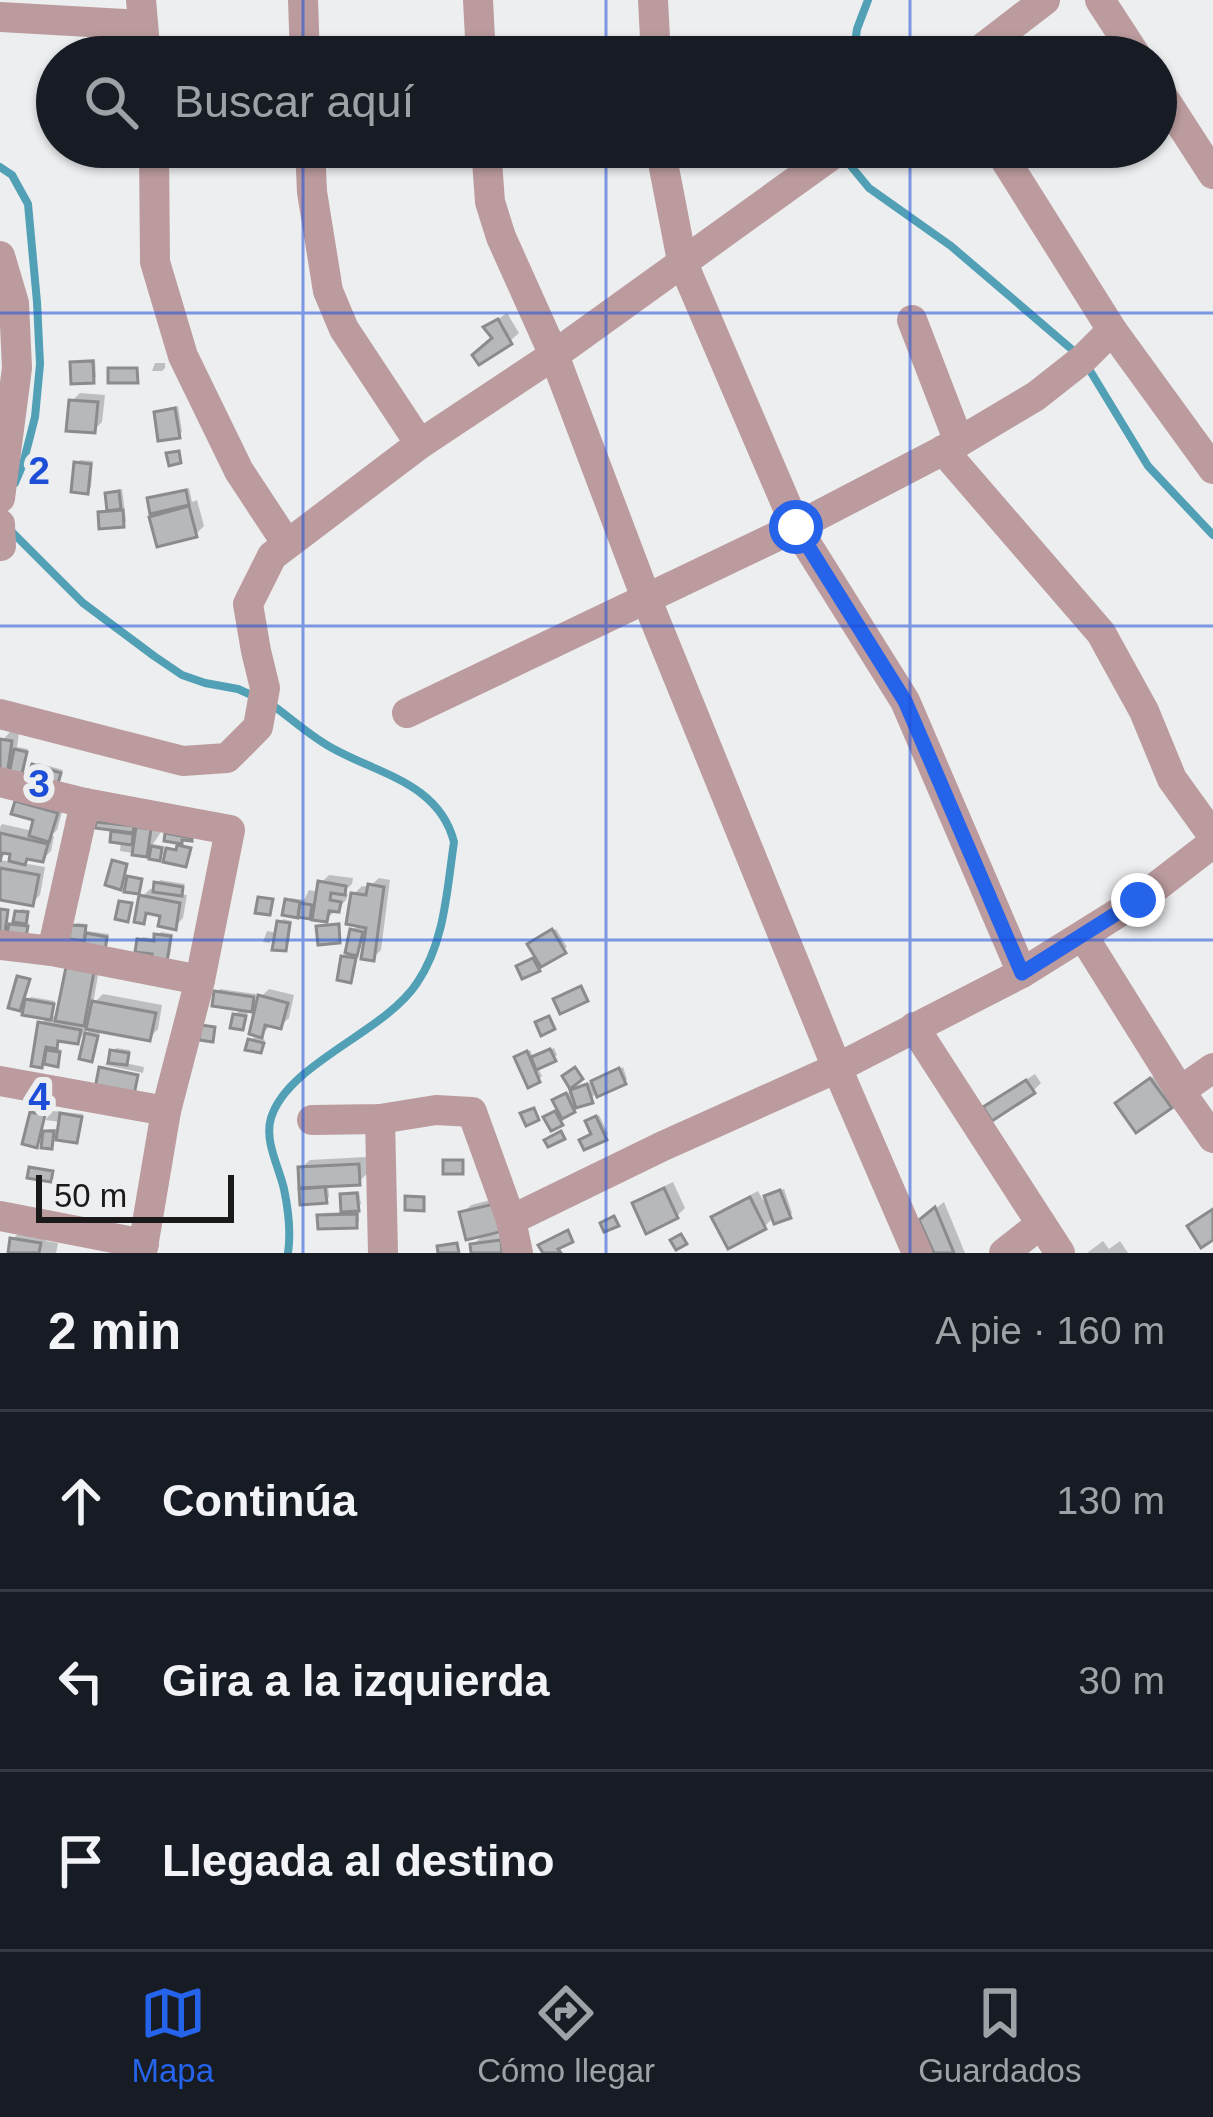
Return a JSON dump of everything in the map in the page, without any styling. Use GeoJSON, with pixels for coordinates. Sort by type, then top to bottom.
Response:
{"type":"FeatureCollection","features":[{"type":"Feature","properties":{"kind":"street"},"geometry":{"type":"LineString","coordinates":[[302,0],[304,36]]}},
{"type":"Feature","properties":{"kind":"street"},"geometry":{"type":"LineString","coordinates":[[478,0],[480,36]]}},
{"type":"Feature","properties":{"kind":"street"},"geometry":{"type":"LineString","coordinates":[[653,0],[655,36]]}},
{"type":"Feature","properties":{"kind":"street"},"geometry":{"type":"LineString","coordinates":[[998,36],[1045,0]]}},
{"type":"Feature","properties":{"kind":"street"},"geometry":{"type":"LineString","coordinates":[[1100,0],[1123,36]]}},
{"type":"Feature","properties":{"kind":"street"},"geometry":{"type":"LineString","coordinates":[[0,17],[142,12]]}},
{"type":"Feature","properties":{"kind":"street"},"geometry":{"type":"LineString","coordinates":[[1177,118],[1213,174]]}},
{"type":"Feature","properties":{"kind":"street"},"geometry":{"type":"LineString","coordinates":[[154,168],[155,262],[183,356],[280,550]]}},
{"type":"Feature","properties":{"kind":"street"},"geometry":{"type":"LineString","coordinates":[[311,168],[328,291],[344,329],[420,444]]}},
{"type":"Feature","properties":{"kind":"street"},"geometry":{"type":"LineString","coordinates":[[488,168],[495,219],[554,355],[646,598],[837,1068],[917,1253]]}},
{"type":"Feature","properties":{"kind":"street"},"geometry":{"type":"LineString","coordinates":[[664,168],[682,261],[796,527],[905,701],[1022,973]]}},
{"type":"Feature","properties":{"kind":"street"},"geometry":{"type":"LineString","coordinates":[[0,714],[183,761],[227,758],[258,727],[265,688],[248,604],[280,550],[420,444],[554,355],[812,168]]}},
{"type":"Feature","properties":{"kind":"street"},"geometry":{"type":"LineString","coordinates":[[1010,168],[1112,331],[1213,469]]}},
{"type":"Feature","properties":{"kind":"street"},"geometry":{"type":"LineString","coordinates":[[0,256],[14,304],[16,368],[0,498]]}},
{"type":"Feature","properties":{"kind":"street"},"geometry":{"type":"LineString","coordinates":[[511,1220],[837,1068],[1022,973],[1138,900],[1213,839],[1172,779],[1144,711],[1100,633],[951,446],[912,320]]}},
{"type":"Feature","properties":{"kind":"street"},"geometry":{"type":"LineString","coordinates":[[407,713],[796,527],[951,446],[1036,396],[1112,331]]}},
{"type":"Feature","properties":{"kind":"street"},"geometry":{"type":"LineString","coordinates":[[0,524],[1,546]]}},
{"type":"Feature","properties":{"kind":"street"},"geometry":{"type":"LineString","coordinates":[[0,782],[230,830],[200,980],[166,1111],[143,1248],[0,1216]]}},
{"type":"Feature","properties":{"kind":"street"},"geometry":{"type":"LineString","coordinates":[[52,951],[85,803]]}},
{"type":"Feature","properties":{"kind":"street"},"geometry":{"type":"LineString","coordinates":[[1083,936],[1213,1138]]}},
{"type":"Feature","properties":{"kind":"street"},"geometry":{"type":"LineString","coordinates":[[0,944],[200,980]]}},
{"type":"Feature","properties":{"kind":"street"},"geometry":{"type":"LineString","coordinates":[[914,1027],[1060,1253]]}},
{"type":"Feature","properties":{"kind":"street"},"geometry":{"type":"LineString","coordinates":[[1180,1091],[1213,1068]]}},
{"type":"Feature","properties":{"kind":"street"},"geometry":{"type":"LineString","coordinates":[[0,1081],[166,1111]]}},
{"type":"Feature","properties":{"kind":"street"},"geometry":{"type":"LineString","coordinates":[[312,1120],[380,1119],[436,1110],[472,1112],[518,1253]]}},
{"type":"Feature","properties":{"kind":"street"},"geometry":{"type":"LineString","coordinates":[[380,1119],[383,1253]]}},
{"type":"Feature","properties":{"kind":"street"},"geometry":{"type":"LineString","coordinates":[[1004,1253],[1041,1224]]}},
{"type":"Feature","properties":{"kind":"building"},"geometry":{"type":"Polygon","coordinates":[[[498,319],[512,344],[479,365],[472,355],[492,338],[483,327],[498,319]]]}},
{"type":"Feature","properties":{"kind":"building"},"geometry":{"type":"Polygon","coordinates":[[[93,361],[94,383],[71,384],[70,362],[93,361]]]}},
{"type":"Feature","properties":{"kind":"building"},"geometry":{"type":"Polygon","coordinates":[[[108,368],[137,368],[138,383],[108,383],[108,368]]]}},
{"type":"Feature","properties":{"kind":"building"},"geometry":{"type":"Polygon","coordinates":[[[69,400],[98,402],[95,433],[66,431],[69,400]]]}},
{"type":"Feature","properties":{"kind":"building"},"geometry":{"type":"Polygon","coordinates":[[[175,408],[180,438],[158,441],[154,412],[175,408]]]}},
{"type":"Feature","properties":{"kind":"building"},"geometry":{"type":"Polygon","coordinates":[[[179,451],[181,463],[169,466],[166,453],[179,451]]]}},
{"type":"Feature","properties":{"kind":"building"},"geometry":{"type":"Polygon","coordinates":[[[74,462],[91,464],[88,494],[71,492],[74,462]]]}},
{"type":"Feature","properties":{"kind":"building"},"geometry":{"type":"Polygon","coordinates":[[[186,490],[189,505],[150,514],[147,498],[186,490]]]}},
{"type":"Feature","properties":{"kind":"building"},"geometry":{"type":"Polygon","coordinates":[[[119,491],[121,509],[107,511],[105,493],[119,491]]]}},
{"type":"Feature","properties":{"kind":"building"},"geometry":{"type":"Polygon","coordinates":[[[189,506],[197,537],[157,547],[149,517],[189,506]]]}},
{"type":"Feature","properties":{"kind":"building"},"geometry":{"type":"Polygon","coordinates":[[[123,510],[124,527],[99,529],[98,512],[123,510]]]}},
{"type":"Feature","properties":{"kind":"building"},"geometry":{"type":"Polygon","coordinates":[[[0,739],[12,741],[7,775],[0,774],[0,739]]]}},
{"type":"Feature","properties":{"kind":"building"},"geometry":{"type":"Polygon","coordinates":[[[14,749],[27,752],[21,778],[9,775],[14,749]]]}},
{"type":"Feature","properties":{"kind":"building"},"geometry":{"type":"Polygon","coordinates":[[[32,764],[61,773],[57,787],[27,777],[32,764]]]}},
{"type":"Feature","properties":{"kind":"building"},"geometry":{"type":"Polygon","coordinates":[[[15,801],[58,813],[49,842],[29,836],[33,820],[11,814],[15,801]]]}},
{"type":"Feature","properties":{"kind":"building"},"geometry":{"type":"Polygon","coordinates":[[[96,822],[134,826],[133,833],[95,828],[96,822]]]}},
{"type":"Feature","properties":{"kind":"building"},"geometry":{"type":"Polygon","coordinates":[[[136,827],[151,829],[147,857],[132,855],[136,827]]]}},
{"type":"Feature","properties":{"kind":"building"},"geometry":{"type":"Polygon","coordinates":[[[111,831],[133,834],[132,845],[110,842],[111,831]]]}},
{"type":"Feature","properties":{"kind":"building"},"geometry":{"type":"Polygon","coordinates":[[[0,833],[48,844],[43,862],[27,859],[25,865],[9,861],[10,854],[2,853],[0,862],[0,833]]]}},
{"type":"Feature","properties":{"kind":"building"},"geometry":{"type":"Polygon","coordinates":[[[165,833],[192,838],[192,841],[164,841],[165,833]]]}},
{"type":"Feature","properties":{"kind":"building"},"geometry":{"type":"Polygon","coordinates":[[[177,845],[191,848],[186,867],[163,862],[166,848],[176,850],[177,845]]]}},
{"type":"Feature","properties":{"kind":"building"},"geometry":{"type":"Polygon","coordinates":[[[151,846],[162,848],[160,861],[149,859],[151,846]]]}},
{"type":"Feature","properties":{"kind":"building"},"geometry":{"type":"Polygon","coordinates":[[[112,860],[127,864],[121,890],[105,885],[112,860]]]}},
{"type":"Feature","properties":{"kind":"building"},"geometry":{"type":"Polygon","coordinates":[[[0,868],[39,875],[33,906],[0,900],[0,868]]]}},
{"type":"Feature","properties":{"kind":"building"},"geometry":{"type":"Polygon","coordinates":[[[127,876],[142,879],[139,894],[124,892],[127,876]]]}},
{"type":"Feature","properties":{"kind":"building"},"geometry":{"type":"Polygon","coordinates":[[[318,881],[346,886],[345,895],[331,893],[330,900],[341,902],[339,912],[329,911],[327,922],[312,920],[318,881]]]}},
{"type":"Feature","properties":{"kind":"building"},"geometry":{"type":"Polygon","coordinates":[[[154,882],[183,887],[182,896],[153,892],[154,882]]]}},
{"type":"Feature","properties":{"kind":"building"},"geometry":{"type":"Polygon","coordinates":[[[368,884],[384,887],[374,961],[361,959],[366,928],[346,924],[351,893],[366,895],[368,884]]]}},
{"type":"Feature","properties":{"kind":"building"},"geometry":{"type":"Polygon","coordinates":[[[139,895],[180,903],[176,930],[158,926],[160,916],[146,913],[144,924],[134,922],[139,895]]]}},
{"type":"Feature","properties":{"kind":"building"},"geometry":{"type":"Polygon","coordinates":[[[258,897],[273,899],[270,915],[255,913],[258,897]]]}},
{"type":"Feature","properties":{"kind":"building"},"geometry":{"type":"Polygon","coordinates":[[[285,899],[300,902],[298,918],[282,915],[285,899]]]}},
{"type":"Feature","properties":{"kind":"building"},"geometry":{"type":"Polygon","coordinates":[[[119,901],[132,903],[128,922],[115,919],[119,901]]]}},
{"type":"Feature","properties":{"kind":"building"},"geometry":{"type":"Polygon","coordinates":[[[300,903],[312,905],[310,919],[298,917],[300,903]]]}},
{"type":"Feature","properties":{"kind":"building"},"geometry":{"type":"Polygon","coordinates":[[[0,909],[8,910],[5,933],[0,933],[0,909]]]}},
{"type":"Feature","properties":{"kind":"building"},"geometry":{"type":"Polygon","coordinates":[[[15,911],[28,912],[26,924],[13,922],[15,911]]]}},
{"type":"Feature","properties":{"kind":"building"},"geometry":{"type":"Polygon","coordinates":[[[277,921],[290,923],[286,951],[272,950],[277,921]]]}},
{"type":"Feature","properties":{"kind":"building"},"geometry":{"type":"Polygon","coordinates":[[[9,924],[28,926],[26,937],[7,934],[9,924]]]}},
{"type":"Feature","properties":{"kind":"building"},"geometry":{"type":"Polygon","coordinates":[[[339,924],[340,943],[318,945],[316,926],[339,924]]]}},
{"type":"Feature","properties":{"kind":"building"},"geometry":{"type":"Polygon","coordinates":[[[71,925],[86,926],[84,941],[69,939],[71,925]]]}},
{"type":"Feature","properties":{"kind":"building"},"geometry":{"type":"Polygon","coordinates":[[[350,929],[363,932],[357,956],[345,953],[350,929]]]}},
{"type":"Feature","properties":{"kind":"building"},"geometry":{"type":"Polygon","coordinates":[[[552,929],[566,953],[541,967],[527,944],[552,929]]]}},
{"type":"Feature","properties":{"kind":"building"},"geometry":{"type":"Polygon","coordinates":[[[86,933],[107,937],[105,951],[83,947],[86,933]]]}},
{"type":"Feature","properties":{"kind":"building"},"geometry":{"type":"Polygon","coordinates":[[[154,934],[171,936],[167,962],[135,952],[137,939],[154,941],[154,934]]]}},
{"type":"Feature","properties":{"kind":"building"},"geometry":{"type":"Polygon","coordinates":[[[341,956],[356,958],[351,983],[337,980],[341,956]]]}},
{"type":"Feature","properties":{"kind":"building"},"geometry":{"type":"Polygon","coordinates":[[[533,958],[540,971],[522,979],[516,966],[533,958]]]}},
{"type":"Feature","properties":{"kind":"building"},"geometry":{"type":"Polygon","coordinates":[[[66,967],[94,972],[84,1026],[55,1021],[66,967]]]}},
{"type":"Feature","properties":{"kind":"building"},"geometry":{"type":"Polygon","coordinates":[[[17,976],[30,979],[20,1011],[8,1008],[17,976]]]}},
{"type":"Feature","properties":{"kind":"building"},"geometry":{"type":"Polygon","coordinates":[[[581,986],[588,1001],[560,1014],[553,999],[581,986]]]}},
{"type":"Feature","properties":{"kind":"building"},"geometry":{"type":"Polygon","coordinates":[[[214,991],[254,997],[252,1012],[212,1006],[214,991]]]}},
{"type":"Feature","properties":{"kind":"building"},"geometry":{"type":"Polygon","coordinates":[[[258,995],[288,1003],[281,1029],[265,1025],[262,1038],[249,1034],[258,995]]]}},
{"type":"Feature","properties":{"kind":"building"},"geometry":{"type":"Polygon","coordinates":[[[25,999],[54,1004],[51,1020],[22,1015],[25,999]]]}},
{"type":"Feature","properties":{"kind":"building"},"geometry":{"type":"Polygon","coordinates":[[[92,1001],[156,1013],[150,1041],[86,1029],[92,1001]]]}},
{"type":"Feature","properties":{"kind":"building"},"geometry":{"type":"Polygon","coordinates":[[[233,1014],[246,1016],[243,1030],[230,1028],[233,1014]]]}},
{"type":"Feature","properties":{"kind":"building"},"geometry":{"type":"Polygon","coordinates":[[[549,1016],[555,1029],[541,1036],[535,1022],[549,1016]]]}},
{"type":"Feature","properties":{"kind":"building"},"geometry":{"type":"Polygon","coordinates":[[[38,1022],[81,1030],[78,1044],[58,1041],[57,1049],[46,1047],[42,1068],[31,1066],[38,1022]]]}},
{"type":"Feature","properties":{"kind":"building"},"geometry":{"type":"Polygon","coordinates":[[[201,1025],[215,1027],[213,1042],[199,1040],[201,1025]]]}},
{"type":"Feature","properties":{"kind":"building"},"geometry":{"type":"Polygon","coordinates":[[[85,1033],[98,1036],[92,1062],[79,1059],[85,1033]]]}},
{"type":"Feature","properties":{"kind":"building"},"geometry":{"type":"Polygon","coordinates":[[[248,1039],[264,1043],[261,1053],[245,1050],[248,1039]]]}},
{"type":"Feature","properties":{"kind":"building"},"geometry":{"type":"Polygon","coordinates":[[[550,1049],[556,1061],[536,1070],[531,1057],[550,1049]]]}},
{"type":"Feature","properties":{"kind":"building"},"geometry":{"type":"Polygon","coordinates":[[[46,1050],[60,1052],[58,1067],[44,1064],[46,1050]]]}},
{"type":"Feature","properties":{"kind":"building"},"geometry":{"type":"Polygon","coordinates":[[[110,1050],[129,1053],[127,1065],[108,1063],[110,1050]]]}},
{"type":"Feature","properties":{"kind":"building"},"geometry":{"type":"Polygon","coordinates":[[[527,1051],[540,1082],[528,1088],[514,1057],[527,1051]]]}},
{"type":"Feature","properties":{"kind":"building"},"geometry":{"type":"Polygon","coordinates":[[[99,1067],[138,1075],[133,1100],[94,1094],[99,1067]]]}},
{"type":"Feature","properties":{"kind":"building"},"geometry":{"type":"Polygon","coordinates":[[[575,1067],[583,1079],[570,1089],[562,1076],[575,1067]]]}},
{"type":"Feature","properties":{"kind":"building"},"geometry":{"type":"Polygon","coordinates":[[[619,1068],[626,1084],[597,1097],[591,1081],[619,1068]]]}},
{"type":"Feature","properties":{"kind":"building"},"geometry":{"type":"Polygon","coordinates":[[[1150,1078],[1172,1108],[1136,1133],[1115,1103],[1150,1078]]]}},
{"type":"Feature","properties":{"kind":"building"},"geometry":{"type":"Polygon","coordinates":[[[1026,1080],[1035,1093],[992,1121],[983,1107],[1026,1080]]]}},
{"type":"Feature","properties":{"kind":"building"},"geometry":{"type":"Polygon","coordinates":[[[587,1084],[593,1103],[576,1108],[570,1090],[587,1084]]]}},
{"type":"Feature","properties":{"kind":"building"},"geometry":{"type":"Polygon","coordinates":[[[566,1093],[575,1112],[562,1119],[552,1100],[566,1093]]]}},
{"type":"Feature","properties":{"kind":"building"},"geometry":{"type":"Polygon","coordinates":[[[534,1108],[539,1120],[526,1126],[520,1113],[534,1108]]]}},
{"type":"Feature","properties":{"kind":"building"},"geometry":{"type":"Polygon","coordinates":[[[555,1111],[563,1125],[551,1131],[543,1117],[555,1111]]]}},
{"type":"Feature","properties":{"kind":"building"},"geometry":{"type":"Polygon","coordinates":[[[30,1112],[45,1115],[37,1148],[22,1144],[30,1112]]]}},
{"type":"Feature","properties":{"kind":"building"},"geometry":{"type":"Polygon","coordinates":[[[60,1113],[82,1117],[77,1143],[56,1140],[60,1113]]]}},
{"type":"Feature","properties":{"kind":"building"},"geometry":{"type":"Polygon","coordinates":[[[596,1116],[607,1140],[584,1150],[579,1140],[591,1134],[585,1121],[596,1116]]]}},
{"type":"Feature","properties":{"kind":"building"},"geometry":{"type":"Polygon","coordinates":[[[43,1131],[54,1131],[52,1149],[41,1148],[43,1131]]]}},
{"type":"Feature","properties":{"kind":"building"},"geometry":{"type":"Polygon","coordinates":[[[561,1131],[565,1139],[548,1147],[544,1140],[561,1131]]]}},
{"type":"Feature","properties":{"kind":"building"},"geometry":{"type":"Polygon","coordinates":[[[443,1160],[463,1160],[463,1174],[443,1174],[443,1160]]]}},
{"type":"Feature","properties":{"kind":"building"},"geometry":{"type":"Polygon","coordinates":[[[359,1164],[360,1185],[299,1188],[298,1167],[359,1164]]]}},
{"type":"Feature","properties":{"kind":"building"},"geometry":{"type":"Polygon","coordinates":[[[29,1167],[53,1171],[51,1182],[27,1178],[29,1167]]]}},
{"type":"Feature","properties":{"kind":"building"},"geometry":{"type":"Polygon","coordinates":[[[325,1187],[327,1203],[300,1205],[299,1189],[325,1187]]]}},
{"type":"Feature","properties":{"kind":"building"},"geometry":{"type":"Polygon","coordinates":[[[664,1188],[678,1218],[646,1234],[632,1203],[664,1188]]]}},
{"type":"Feature","properties":{"kind":"building"},"geometry":{"type":"Polygon","coordinates":[[[780,1190],[791,1218],[774,1224],[764,1196],[780,1190]]]}},
{"type":"Feature","properties":{"kind":"building"},"geometry":{"type":"Polygon","coordinates":[[[357,1193],[359,1211],[341,1212],[340,1194],[357,1193]]]}},
{"type":"Feature","properties":{"kind":"building"},"geometry":{"type":"Polygon","coordinates":[[[405,1196],[424,1197],[424,1211],[405,1210],[405,1196]]]}},
{"type":"Feature","properties":{"kind":"building"},"geometry":{"type":"Polygon","coordinates":[[[750,1197],[766,1229],[728,1249],[711,1217],[750,1197]]]}},
{"type":"Feature","properties":{"kind":"building"},"geometry":{"type":"Polygon","coordinates":[[[494,1204],[500,1232],[466,1240],[459,1212],[494,1204]]]}},
{"type":"Feature","properties":{"kind":"building"},"geometry":{"type":"Polygon","coordinates":[[[935,1207],[954,1253],[934,1253],[919,1220],[935,1207]]]}},
{"type":"Feature","properties":{"kind":"building"},"geometry":{"type":"Polygon","coordinates":[[[1213,1209],[1213,1240],[1201,1248],[1187,1226],[1213,1209]]]}},
{"type":"Feature","properties":{"kind":"building"},"geometry":{"type":"Polygon","coordinates":[[[357,1214],[357,1228],[318,1229],[317,1215],[357,1214]]]}},
{"type":"Feature","properties":{"kind":"building"},"geometry":{"type":"Polygon","coordinates":[[[614,1216],[619,1226],[604,1232],[600,1223],[614,1216]]]}},
{"type":"Feature","properties":{"kind":"building"},"geometry":{"type":"Polygon","coordinates":[[[568,1230],[573,1242],[558,1249],[561,1253],[543,1253],[538,1245],[568,1230]]]}},
{"type":"Feature","properties":{"kind":"building"},"geometry":{"type":"Polygon","coordinates":[[[681,1234],[687,1244],[676,1250],[670,1240],[681,1234]]]}},
{"type":"Feature","properties":{"kind":"building"},"geometry":{"type":"Polygon","coordinates":[[[10,1238],[41,1243],[39,1253],[8,1253],[10,1238]]]}},
{"type":"Feature","properties":{"kind":"building"},"geometry":{"type":"Polygon","coordinates":[[[501,1240],[502,1253],[471,1253],[470,1244],[501,1240]]]}},
{"type":"Feature","properties":{"kind":"building"},"geometry":{"type":"Polygon","coordinates":[[[457,1243],[459,1253],[438,1253],[437,1246],[457,1243]]]}},
{"type":"Feature","properties":{"kind":"waterway"},"geometry":{"type":"LineString","coordinates":[[856,36],[868,0]]}},
{"type":"Feature","properties":{"kind":"waterway"},"geometry":{"type":"LineString","coordinates":[[0,167],[12,175],[28,204],[40,364],[35,417],[15,483]]}},
{"type":"Feature","properties":{"kind":"waterway"},"geometry":{"type":"LineString","coordinates":[[853,168],[869,188],[951,246],[1076,353]]}},
{"type":"Feature","properties":{"kind":"waterway"},"geometry":{"type":"LineString","coordinates":[[1086,364],[1148,466],[1213,535]]}},
{"type":"Feature","properties":{"kind":"waterway"},"geometry":{"type":"LineString","coordinates":[[12,532],[83,603],[182,675],[258,698]]}},
{"type":"Feature","properties":{"kind":"waterway"},"geometry":{"type":"LineString","coordinates":[[271,704],[324,743],[421,793],[446,822],[454,842],[439,933],[417,983],[383,1017],[296,1081],[271,1118],[271,1145],[288,1212],[288,1253]]}},
{"type":"Feature","properties":{"kind":"route"},"geometry":{"type":"LineString","coordinates":[[796,527],[905,701],[1022,973],[1138,900]]}}]}
